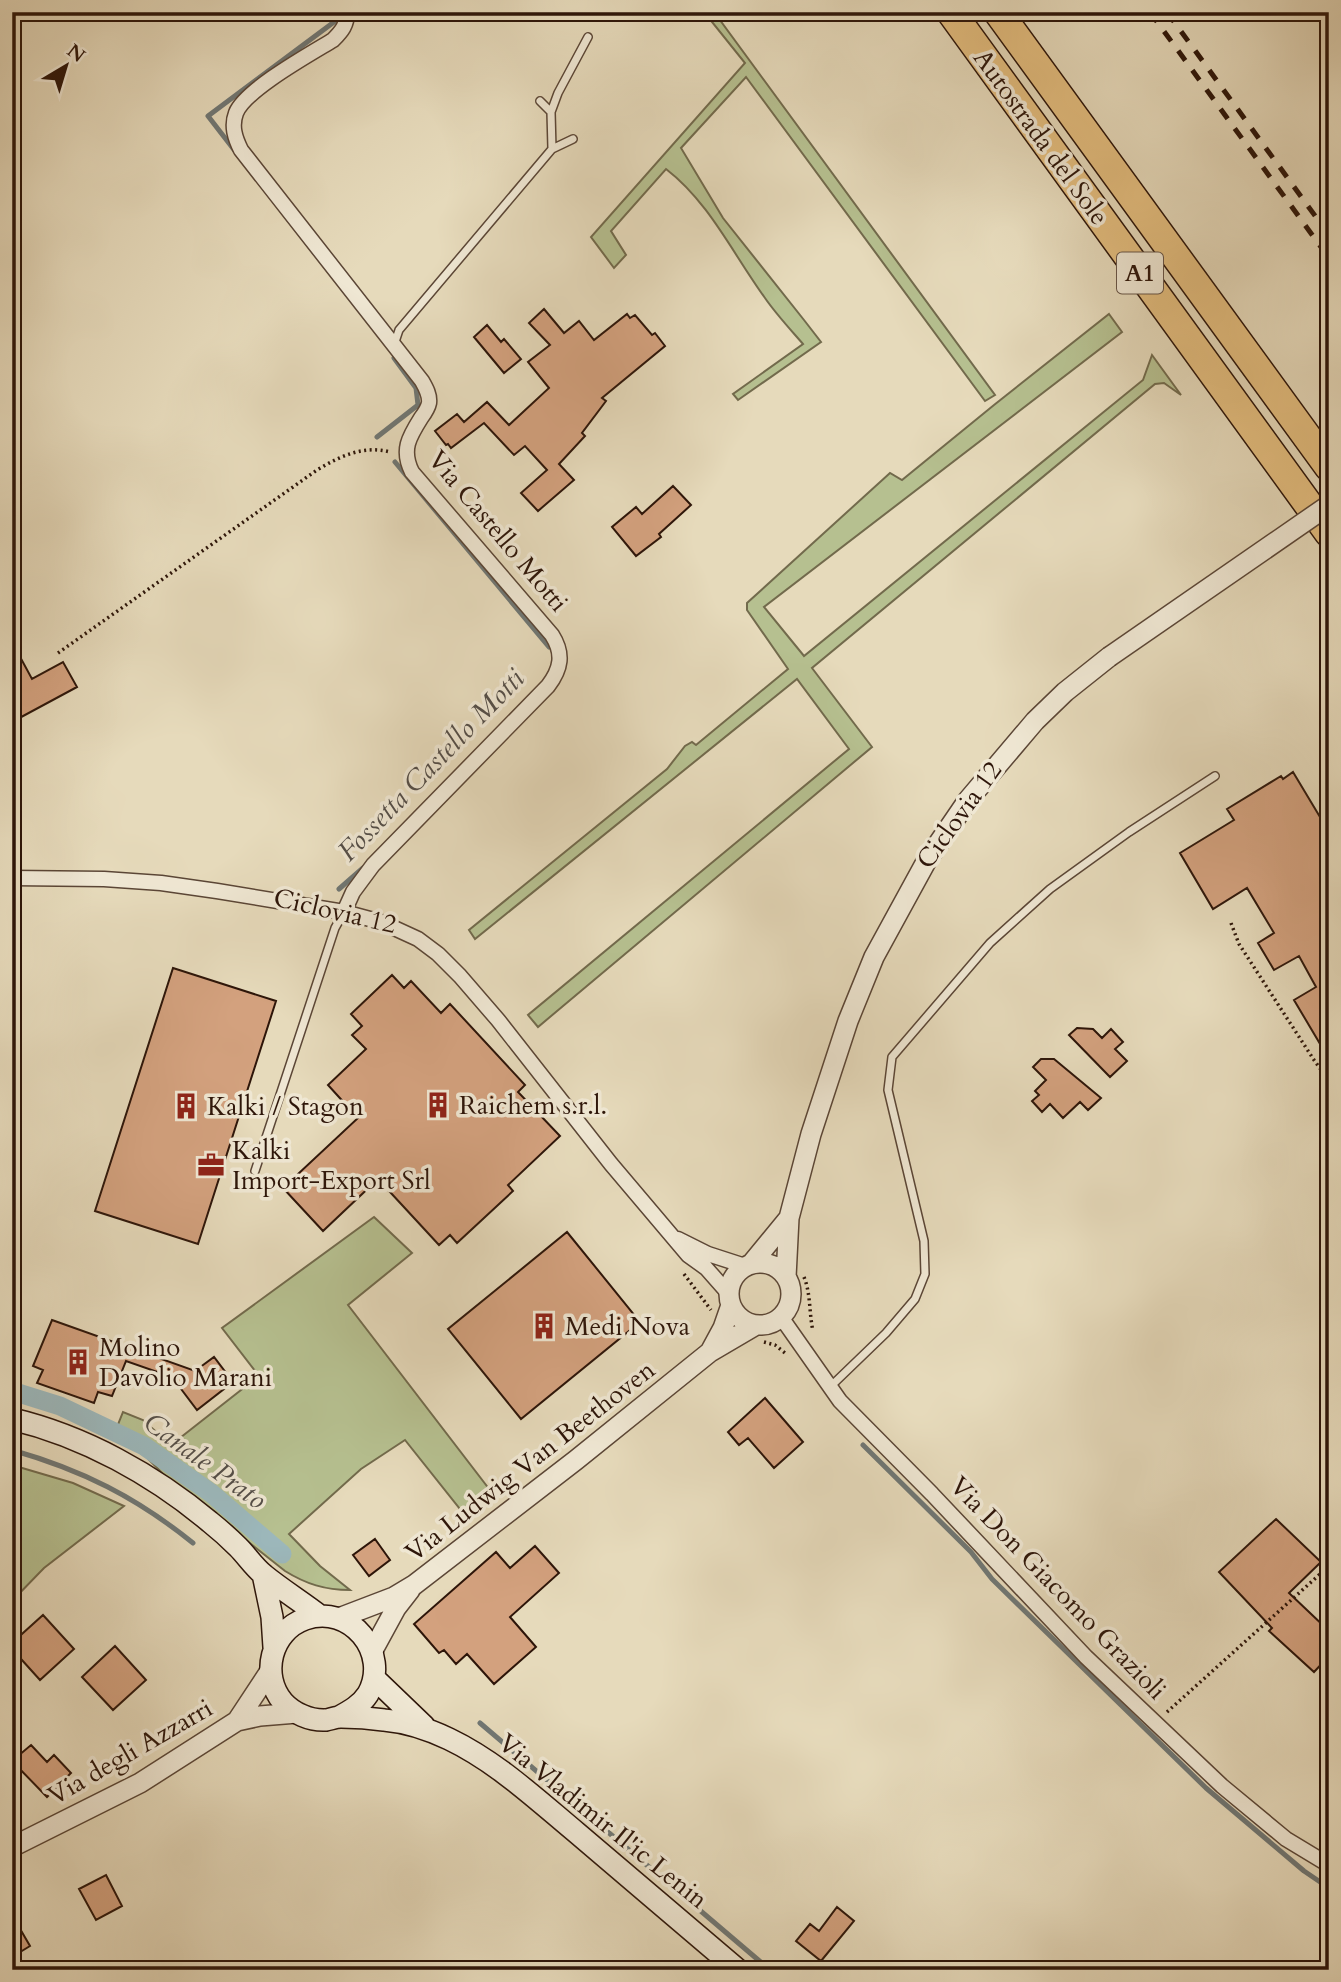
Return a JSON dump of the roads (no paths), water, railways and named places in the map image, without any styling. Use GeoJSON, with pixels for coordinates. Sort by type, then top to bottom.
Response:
{"type":"FeatureCollection","features":[{"type":"Feature","properties":{"kind":"highway","name":"Autostrada del Sole"},"geometry":{"type":"LineString","coordinates":[[951,12],[1329,533]]}},
{"type":"Feature","properties":{"kind":"highway","name":"Autostrada del Sole"},"geometry":{"type":"LineString","coordinates":[[998,12],[1329,467]]}},
{"type":"Feature","properties":{"kind":"main road"},"geometry":{"type":"LineString","coordinates":[[12,1419],[82,1443],[154,1482],[212,1524],[263,1574],[330,1617],[354,1626],[365,1637],[372,1652],[374,1678],[367,1695],[355,1709],[339,1717]]}},
{"type":"Feature","properties":{"kind":"main road"},"geometry":{"type":"LineString","coordinates":[[263,1574],[272,1617],[274,1647],[270,1671],[274,1688],[284,1702],[297,1713]]}},
{"type":"Feature","properties":{"kind":"main road"},"geometry":{"type":"LineString","coordinates":[[274,1647],[293,1625],[306,1618],[330,1617]]}},
{"type":"Feature","properties":{"kind":"main road","name":"Via Vladimir Il'ic Lenin"},"geometry":{"type":"LineString","coordinates":[[374,1678],[425,1728]]}},
{"type":"Feature","properties":{"kind":"main road","name":"Via Vladimir Il'ic Lenin"},"geometry":{"type":"LineString","coordinates":[[297,1713],[325,1720],[339,1717],[384,1720],[425,1728],[476,1753],[502,1770],[738,1970]]}},
{"type":"Feature","properties":{"kind":"street","name":"Via Castello Motti"},"geometry":{"type":"LineString","coordinates":[[344,912],[353,892],[373,865],[548,686],[560,661],[560,650],[552,635],[412,472],[407,462],[407,445],[429,403],[429,393],[241,150],[234,135],[235,114],[241,104],[260,88],[333,40],[347,23],[347,12]]}},
{"type":"Feature","properties":{"kind":"street","name":"Via Ludwig Van Beethoven"},"geometry":{"type":"LineString","coordinates":[[330,1617],[394,1597],[414,1585],[710,1352],[757,1334],[781,1317],[788,1309],[790,1287],[795,1276],[789,1218],[811,1134],[848,1021],[874,957],[914,883],[968,800],[1016,742],[1065,692],[1109,657],[1329,505]]}},
{"type":"Feature","properties":{"kind":"street"},"geometry":{"type":"LineString","coordinates":[[12,878],[162,883],[344,912],[381,922],[418,939],[446,961],[498,1020],[611,1164],[688,1255],[706,1268],[724,1304],[757,1334]]}},
{"type":"Feature","properties":{"kind":"street","name":"Via Ludwig Van Beethoven"},"geometry":{"type":"LineString","coordinates":[[710,1352],[723,1328],[724,1304],[735,1273],[749,1265],[789,1218]]}},
{"type":"Feature","properties":{"kind":"street"},"geometry":{"type":"LineString","coordinates":[[674,1237],[708,1254],[749,1265],[771,1265],[795,1276]]}},
{"type":"Feature","properties":{"kind":"street","name":"Via Don Giacomo Grazioli"},"geometry":{"type":"LineString","coordinates":[[781,1317],[840,1401],[1086,1657],[1222,1786],[1286,1839],[1329,1865]]}},
{"type":"Feature","properties":{"kind":"street","name":"Via Ludwig Van Beethoven"},"geometry":{"type":"LineString","coordinates":[[372,1652],[396,1608],[414,1585]]}},
{"type":"Feature","properties":{"kind":"street","name":"Via degli Azzarri"},"geometry":{"type":"LineString","coordinates":[[237,1721],[270,1671]]}},
{"type":"Feature","properties":{"kind":"street","name":"Via degli Azzarri"},"geometry":{"type":"LineString","coordinates":[[12,1847],[140,1783],[237,1721],[297,1713]]}},
{"type":"Feature","properties":{"kind":"lane"},"geometry":{"type":"LineString","coordinates":[[552,149],[551,112],[558,93],[588,37]]}},
{"type":"Feature","properties":{"kind":"lane"},"geometry":{"type":"LineString","coordinates":[[540,101],[551,112]]}},
{"type":"Feature","properties":{"kind":"lane"},"geometry":{"type":"LineString","coordinates":[[394,346],[399,330],[552,149],[573,139]]}},
{"type":"Feature","properties":{"kind":"lane"},"geometry":{"type":"LineString","coordinates":[[830,1387],[886,1333],[915,1299],[925,1274],[924,1241],[888,1090],[892,1057],[990,943],[1049,889],[1129,832],[1215,776]]}},
{"type":"Feature","properties":{"kind":"lane"},"geometry":{"type":"LineString","coordinates":[[255,1171],[335,928],[344,912]]}},
{"type":"Feature","properties":{"kind":"waterway","name":"Fossetta Castello Motti"},"geometry":{"type":"LineString","coordinates":[[235,151],[208,116],[334,22],[338,12]]}},
{"type":"Feature","properties":{"kind":"waterway","name":"Fossetta Castello Motti"},"geometry":{"type":"LineString","coordinates":[[377,437],[418,405],[416,388],[394,358]]}},
{"type":"Feature","properties":{"kind":"waterway","name":"Fossetta Castello Motti"},"geometry":{"type":"LineString","coordinates":[[395,462],[549,647]]}},
{"type":"Feature","properties":{"kind":"waterway","name":"Fossetta Castello Motti"},"geometry":{"type":"LineString","coordinates":[[339,889],[363,868]]}},
{"type":"Feature","properties":{"kind":"waterway","name":"Canale Prato"},"geometry":{"type":"LineString","coordinates":[[12,1391],[60,1406],[144,1446],[211,1493],[282,1554]]}},
{"type":"Feature","properties":{"kind":"waterway"},"geometry":{"type":"LineString","coordinates":[[863,1445],[971,1552],[992,1579],[1206,1788],[1304,1871],[1329,1888]]}},
{"type":"Feature","properties":{"kind":"waterway"},"geometry":{"type":"LineString","coordinates":[[12,1450],[62,1466],[107,1487],[151,1512],[193,1543]]}},
{"type":"Feature","properties":{"kind":"waterway"},"geometry":{"type":"LineString","coordinates":[[480,1723],[770,1970]]}},
{"type":"Feature","properties":{"kind":"railway"},"geometry":{"type":"LineString","coordinates":[[1150,12],[1329,258]]}},
{"type":"Feature","properties":{"kind":"railway"},"geometry":{"type":"LineString","coordinates":[[1167,12],[1329,235]]}},
{"type":"Feature","properties":{"kind":"place","name":"Raichem s.r.l."},"geometry":{"type":"Point","coordinates":[438,1105]}},
{"type":"Feature","properties":{"kind":"place","name":"Kalki / Stagon"},"geometry":{"type":"Point","coordinates":[186,1106]}},
{"type":"Feature","properties":{"kind":"place","name":"Kalki Import-Export Srl"},"geometry":{"type":"Point","coordinates":[211,1165]}},
{"type":"Feature","properties":{"kind":"place","name":"Medi Nova"},"geometry":{"type":"Point","coordinates":[544,1326]}},
{"type":"Feature","properties":{"kind":"place","name":"Molino Davolio Marani"},"geometry":{"type":"Point","coordinates":[78,1362]}}]}
